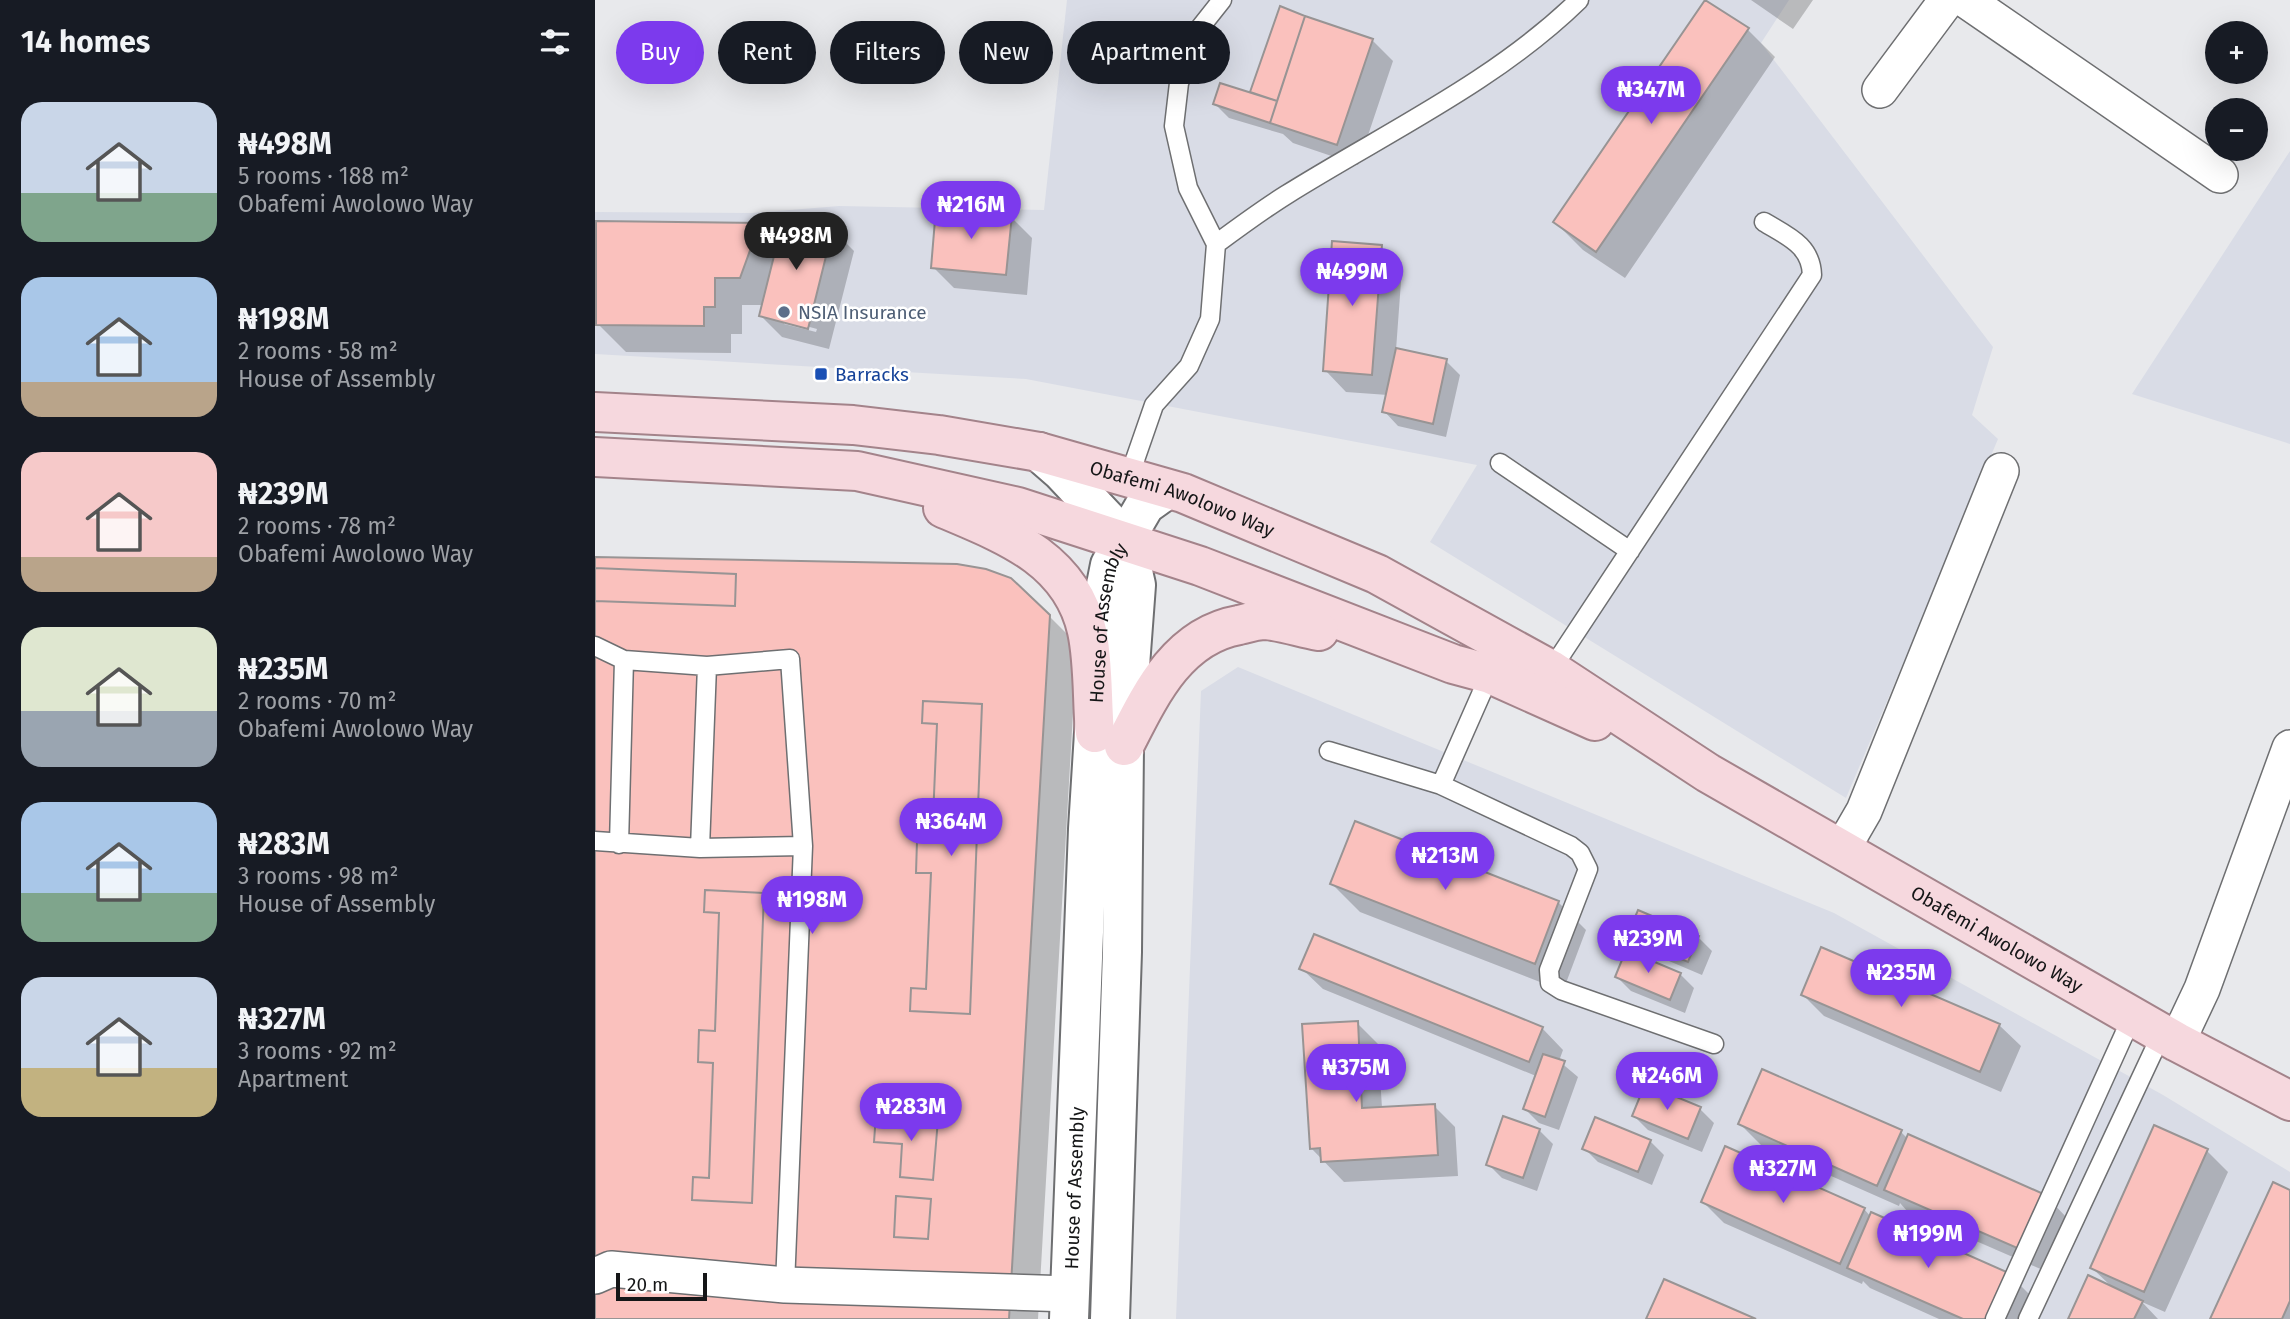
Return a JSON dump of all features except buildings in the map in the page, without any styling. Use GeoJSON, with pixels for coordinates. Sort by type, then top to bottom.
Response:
{"type":"FeatureCollection","features":[{"type":"Feature","properties":{"kind":"main road","name":"Obafemi Awolowo Way"},"geometry":{"type":"LineString","coordinates":[[595,412],[853,425],[939,435],[1039,452],[1183,493],[1377,574],[1551,670],[1708,773],[2157,1031],[2290,1101]]}},
{"type":"Feature","properties":{"kind":"main road","name":"Obafemi Awolowo Way"},"geometry":{"type":"LineString","coordinates":[[595,457],[857,471],[1018,507],[1126,540],[1453,664],[1490,674],[1708,773]]}},
{"type":"Feature","properties":{"kind":"main road"},"geometry":{"type":"LineString","coordinates":[[857,471],[1011,537],[1045,559],[1073,591],[1087,631],[1109,740]]}},
{"type":"Feature","properties":{"kind":"main road"},"geometry":{"type":"LineString","coordinates":[[1109,740],[1149,695],[1170,666],[1193,644],[1225,627],[1264,620],[1321,632],[1408,663],[1453,664]]}},
{"type":"Feature","properties":{"kind":"street"},"geometry":{"type":"LineString","coordinates":[[1880,90],[1947,0]]}},
{"type":"Feature","properties":{"kind":"street"},"geometry":{"type":"LineString","coordinates":[[1966,0],[2220,175]]}},
{"type":"Feature","properties":{"kind":"street"},"geometry":{"type":"LineString","coordinates":[[1039,452],[1062,472],[1126,540],[1145,505],[1166,490]]}},
{"type":"Feature","properties":{"kind":"street"},"geometry":{"type":"LineString","coordinates":[[1842,849],[1864,811],[2001,471]]}},
{"type":"Feature","properties":{"kind":"street","name":"House of Assembly"},"geometry":{"type":"LineString","coordinates":[[1070,1307],[1088,829],[1109,740],[1136,586],[1126,540]]}},
{"type":"Feature","properties":{"kind":"street","name":"House of Assembly"},"geometry":{"type":"LineString","coordinates":[[1109,740],[1122,952],[1110,1319]]}},
{"type":"Feature","properties":{"kind":"street"},"geometry":{"type":"LineString","coordinates":[[2157,1031],[2202,989],[2290,748]]}},
{"type":"Feature","properties":{"kind":"street"},"geometry":{"type":"LineString","coordinates":[[595,1276],[611,1269],[1070,1307]]}},
{"type":"Feature","properties":{"kind":"lane"},"geometry":{"type":"LineString","coordinates":[[1129,477],[1154,405],[1189,366],[1210,319],[1216,244],[1188,188],[1174,127],[1179,83],[1199,29],[1221,0]]}},
{"type":"Feature","properties":{"kind":"lane"},"geometry":{"type":"LineString","coordinates":[[1216,244],[1285,195],[1418,119],[1552,27],[1579,0]]}},
{"type":"Feature","properties":{"kind":"lane"},"geometry":{"type":"LineString","coordinates":[[1551,670],[1812,275],[1811,261],[1801,245],[1764,222]]}},
{"type":"Feature","properties":{"kind":"lane"},"geometry":{"type":"LineString","coordinates":[[1500,463],[1630,551]]}},
{"type":"Feature","properties":{"kind":"lane"},"geometry":{"type":"LineString","coordinates":[[595,646],[624,660],[708,666],[790,659],[803,846],[785,1284]]}},
{"type":"Feature","properties":{"kind":"lane"},"geometry":{"type":"LineString","coordinates":[[619,844],[624,660]]}},
{"type":"Feature","properties":{"kind":"lane"},"geometry":{"type":"LineString","coordinates":[[700,848],[708,666]]}},
{"type":"Feature","properties":{"kind":"lane"},"geometry":{"type":"LineString","coordinates":[[1441,785],[1490,674]]}},
{"type":"Feature","properties":{"kind":"lane"},"geometry":{"type":"LineString","coordinates":[[1328,751],[1441,785],[1571,846],[1580,853],[1588,869],[1549,970],[1550,983],[1561,990],[1714,1044]]}},
{"type":"Feature","properties":{"kind":"lane"},"geometry":{"type":"LineString","coordinates":[[595,841],[700,848],[803,846]]}},
{"type":"Feature","properties":{"kind":"lane"},"geometry":{"type":"LineString","coordinates":[[1995,1319],[2062,1175],[2157,1031]]}},
{"type":"Feature","properties":{"kind":"lane"},"geometry":{"type":"LineString","coordinates":[[2028,1319],[2089,1189],[2157,1031]]}},
{"type":"Feature","properties":{"kind":"lane"},"geometry":{"type":"LineString","coordinates":[[2062,1175],[2089,1189]]}},
{"type":"Feature","properties":{"kind":"shaded area"},"geometry":{"type":"Polygon","coordinates":[[[1067,0],[1789,0],[1761,43],[1993,347],[1972,415],[1998,439],[1846,798],[1430,542],[1477,465],[1026,379],[595,354],[595,212],[752,213],[839,206],[1044,210],[1067,0]]]}},
{"type":"Feature","properties":{"kind":"shaded area"},"geometry":{"type":"Polygon","coordinates":[[[2290,151],[2290,444],[2132,394],[2290,151]]]}},
{"type":"Feature","properties":{"kind":"shaded area"},"geometry":{"type":"Polygon","coordinates":[[[1238,667],[1834,913],[2163,1095],[2290,1172],[2290,1319],[1176,1319],[1201,691],[1238,667]]]}},
{"type":"Feature","properties":{"kind":"place","name":"NSIA Insurance"},"geometry":{"type":"Point","coordinates":[784,312]}},
{"type":"Feature","properties":{"kind":"place","name":"Barracks"},"geometry":{"type":"Point","coordinates":[821,374]}}]}
